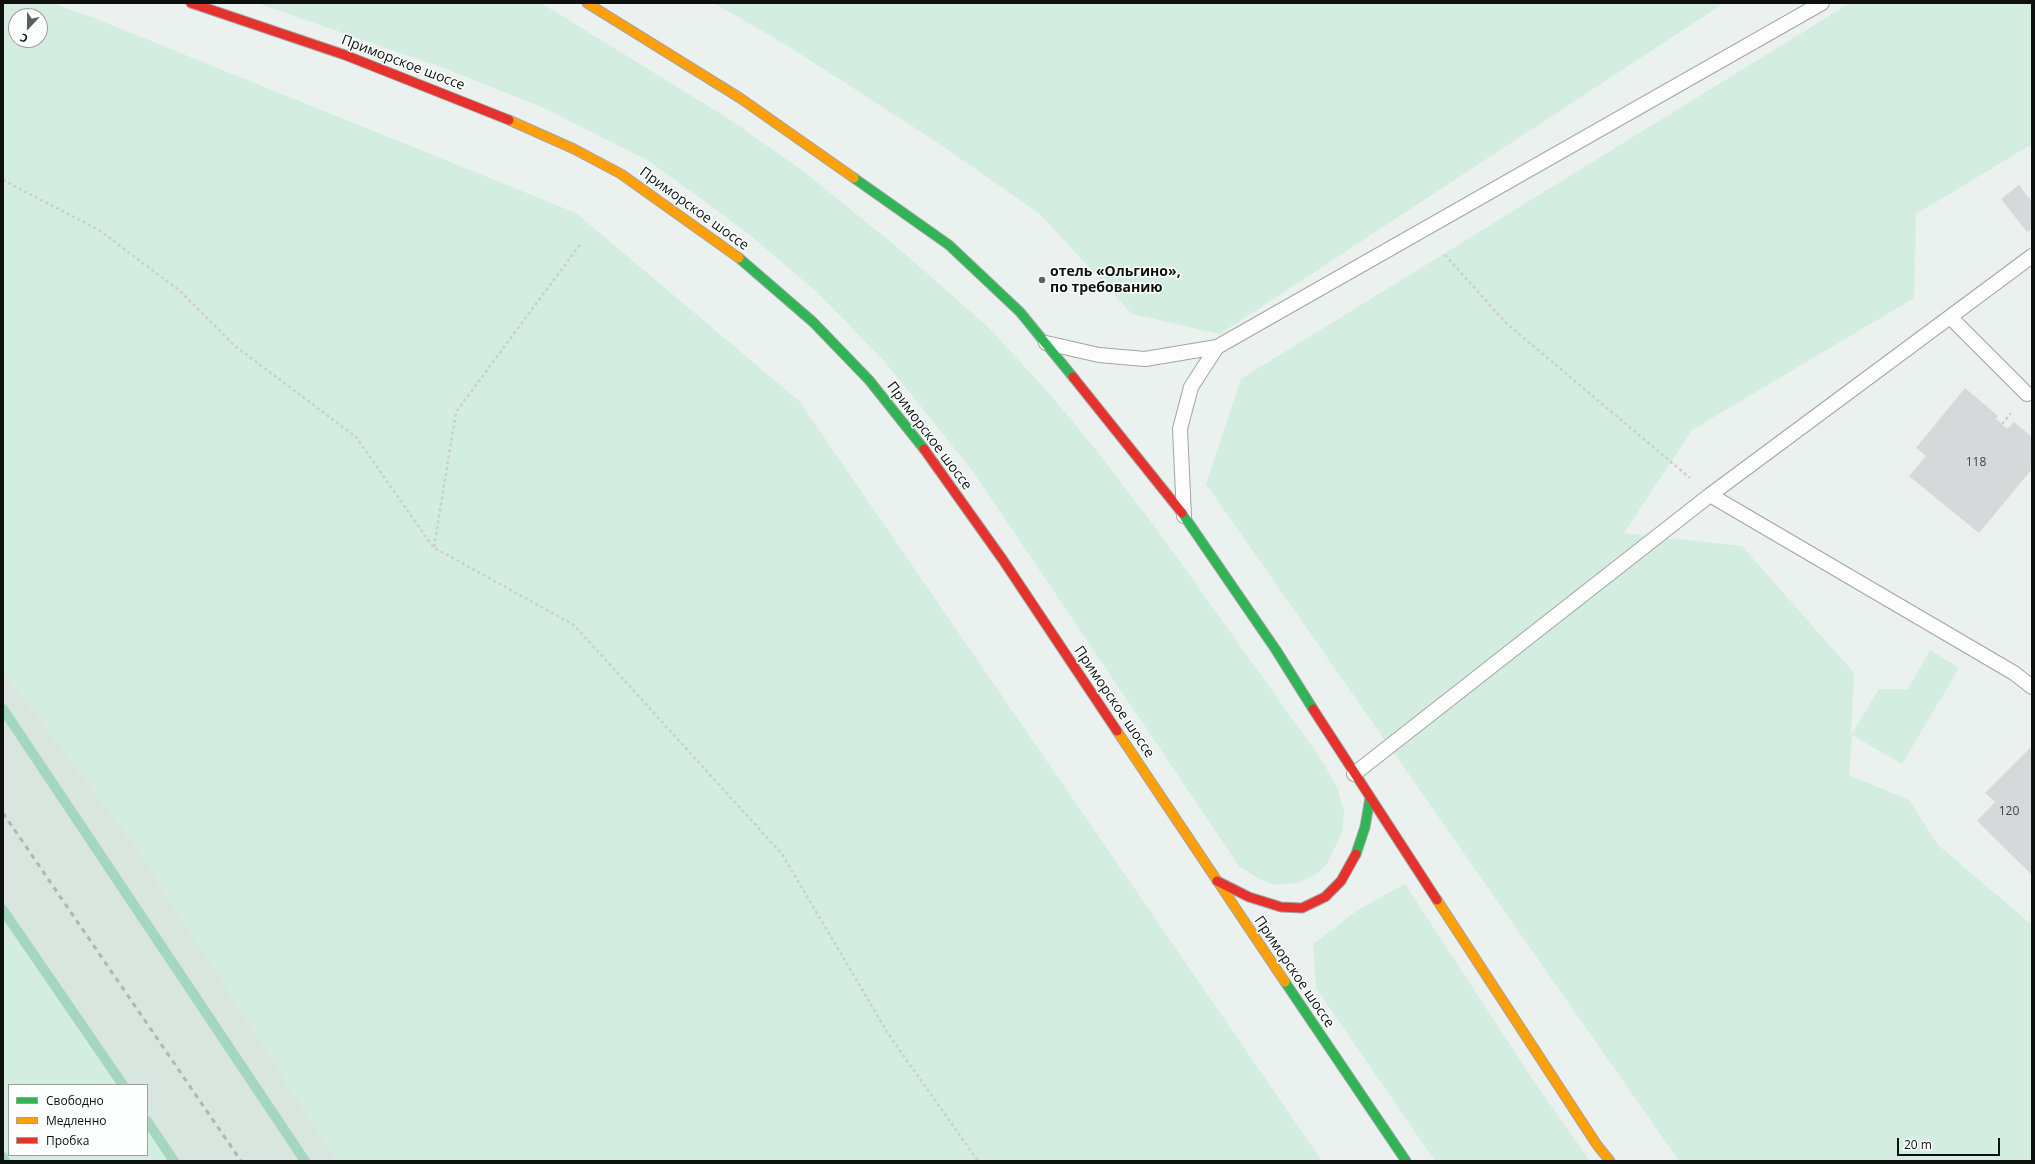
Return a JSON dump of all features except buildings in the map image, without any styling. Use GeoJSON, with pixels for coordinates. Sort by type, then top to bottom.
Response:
{"type":"FeatureCollection","features":[{"type":"Feature","properties":{"kind":"main road","name":"Приморское шоссе"},"geometry":{"type":"LineString","coordinates":[[190,3],[345,55],[518,124],[574,149],[621,174],[722,244],[769,282],[813,322],[869,380],[918,440],[1003,560],[1216,881],[1406,1161]]}},
{"type":"Feature","properties":{"kind":"main road"},"geometry":{"type":"LineString","coordinates":[[587,3],[740,98],[949,245],[1020,312],[1184,516],[1276,650],[1354,774],[1597,1145],[1610,1161]]}},
{"type":"Feature","properties":{"kind":"main road"},"geometry":{"type":"LineString","coordinates":[[1216,881],[1249,897],[1281,907],[1302,908],[1326,897],[1342,881],[1356,855],[1365,828],[1370,798]]}},
{"type":"Feature","properties":{"kind":"lane"},"geometry":{"type":"LineString","coordinates":[[1046,343],[1099,356],[1144,359],[1217,347],[1822,3]]}},
{"type":"Feature","properties":{"kind":"lane"},"geometry":{"type":"LineString","coordinates":[[1354,774],[1710,495],[2032,256]]}},
{"type":"Feature","properties":{"kind":"lane"},"geometry":{"type":"LineString","coordinates":[[1950,317],[2027,394]]}},
{"type":"Feature","properties":{"kind":"lane"},"geometry":{"type":"LineString","coordinates":[[1184,516],[1180,429],[1191,387],[1217,347]]}},
{"type":"Feature","properties":{"kind":"lane"},"geometry":{"type":"LineString","coordinates":[[1710,495],[2032,686]]}},
{"type":"Feature","properties":{"kind":"path"},"geometry":{"type":"LineString","coordinates":[[3,180],[99,230],[180,291],[235,346],[356,437],[433,547],[574,625],[782,854],[889,1036],[978,1161]]}},
{"type":"Feature","properties":{"kind":"path"},"geometry":{"type":"LineString","coordinates":[[433,547],[456,412],[581,243]]}},
{"type":"Feature","properties":{"kind":"path"},"geometry":{"type":"LineString","coordinates":[[1446,255],[1506,322],[1710,495]]}},
{"type":"Feature","properties":{"kind":"path"},"geometry":{"type":"LineString","coordinates":[[2002,424],[2010,413]]}},
{"type":"Feature","properties":{"kind":"shaded area"},"geometry":{"type":"Polygon","coordinates":[[[3,671],[134,844],[337,1161],[174,1161],[148,1122],[148,1084],[122,1084],[3,910],[3,671]]]}},
{"type":"Feature","properties":{"kind":"green space"},"geometry":{"type":"Polygon","coordinates":[[[3,3],[52,3],[94,18],[576,213],[799,401],[1322,1161],[337,1161],[134,844],[3,671],[3,3]]]}},
{"type":"Feature","properties":{"kind":"green space"},"geometry":{"type":"Polygon","coordinates":[[[257,3],[541,3],[729,119],[803,171],[897,247],[989,328],[1048,392],[1096,450],[1158,531],[1321,759],[1337,787],[1344,811],[1342,832],[1327,864],[1315,875],[1297,883],[1276,885],[1259,879],[1239,866],[972,470],[885,362],[818,293],[745,231],[649,161],[542,107],[438,66],[257,3]]]}},
{"type":"Feature","properties":{"kind":"green space"},"geometry":{"type":"Polygon","coordinates":[[[714,3],[1724,3],[1220,334],[1132,314],[1040,214],[935,141],[788,46],[714,3]]]}},
{"type":"Feature","properties":{"kind":"green space"},"geometry":{"type":"Polygon","coordinates":[[[1850,3],[2032,3],[2032,144],[1916,214],[1914,298],[1692,430],[1624,533],[1742,546],[1854,673],[1851,735],[1879,689],[1908,689],[1930,650],[1959,668],[1902,764],[1852,735],[1849,775],[1909,800],[1938,845],[2032,925],[2032,1161],[1679,1161],[1206,484],[1241,379],[1850,3]]]}},
{"type":"Feature","properties":{"kind":"green space"},"geometry":{"type":"Polygon","coordinates":[[[1405,884],[1533,1080],[1590,1161],[1435,1161],[1316,988],[1313,944],[1359,909],[1405,884]]]}},
{"type":"Feature","properties":{"kind":"green space"},"geometry":{"type":"Polygon","coordinates":[[[3,910],[122,1084],[8,1084],[8,1156],[148,1156],[148,1122],[174,1161],[3,1161],[3,910]]]}},
{"type":"Feature","properties":{"kind":"waterway"},"geometry":{"type":"LineString","coordinates":[[3,709],[305,1161]]}},
{"type":"Feature","properties":{"kind":"waterway"},"geometry":{"type":"LineString","coordinates":[[3,910],[122,1084]]}},
{"type":"Feature","properties":{"kind":"waterway"},"geometry":{"type":"LineString","coordinates":[[148,1122],[174,1161]]}},
{"type":"Feature","properties":{"kind":"waterway"},"geometry":{"type":"LineString","coordinates":[[3,1157],[5,1161]]}},
{"type":"Feature","properties":{"kind":"railway"},"geometry":{"type":"LineString","coordinates":[[3,813],[241,1161]]}},
{"type":"Feature","properties":{"kind":"traffic: fast"},"geometry":{"type":"LineString","coordinates":[[854,178],[949,245],[1020,312],[1073,377]]}},
{"type":"Feature","properties":{"kind":"traffic: fast"},"geometry":{"type":"LineString","coordinates":[[739,258],[813,322],[869,380],[924,449]]}},
{"type":"Feature","properties":{"kind":"traffic: fast"},"geometry":{"type":"LineString","coordinates":[[1182,513],[1276,650],[1313,709]]}},
{"type":"Feature","properties":{"kind":"traffic: fast"},"geometry":{"type":"LineString","coordinates":[[1356,854],[1365,827],[1370,798]]}},
{"type":"Feature","properties":{"kind":"traffic: fast"},"geometry":{"type":"LineString","coordinates":[[1285,982],[1406,1161]]}},
{"type":"Feature","properties":{"kind":"traffic: slow"},"geometry":{"type":"LineString","coordinates":[[587,3],[740,98],[854,178]]}},
{"type":"Feature","properties":{"kind":"traffic: slow"},"geometry":{"type":"LineString","coordinates":[[509,120],[574,149],[621,174],[739,258]]}},
{"type":"Feature","properties":{"kind":"traffic: slow"},"geometry":{"type":"LineString","coordinates":[[1117,731],[1285,982]]}},
{"type":"Feature","properties":{"kind":"traffic: slow"},"geometry":{"type":"LineString","coordinates":[[1437,900],[1597,1145],[1610,1161]]}},
{"type":"Feature","properties":{"kind":"traffic: jam"},"geometry":{"type":"LineString","coordinates":[[191,3],[345,55],[509,120]]}},
{"type":"Feature","properties":{"kind":"traffic: jam"},"geometry":{"type":"LineString","coordinates":[[1073,377],[1182,513]]}},
{"type":"Feature","properties":{"kind":"traffic: jam"},"geometry":{"type":"LineString","coordinates":[[924,449],[1003,560],[1117,731]]}},
{"type":"Feature","properties":{"kind":"traffic: jam"},"geometry":{"type":"LineString","coordinates":[[1313,709],[1437,900]]}},
{"type":"Feature","properties":{"kind":"traffic: jam"},"geometry":{"type":"LineString","coordinates":[[1217,881],[1249,897],[1281,907],[1302,908],[1325,897],[1341,881],[1356,854]]}},
{"type":"Feature","properties":{"kind":"place","name":"отель «Ольгино», по требованию"},"geometry":{"type":"Point","coordinates":[1042,280]}}]}
